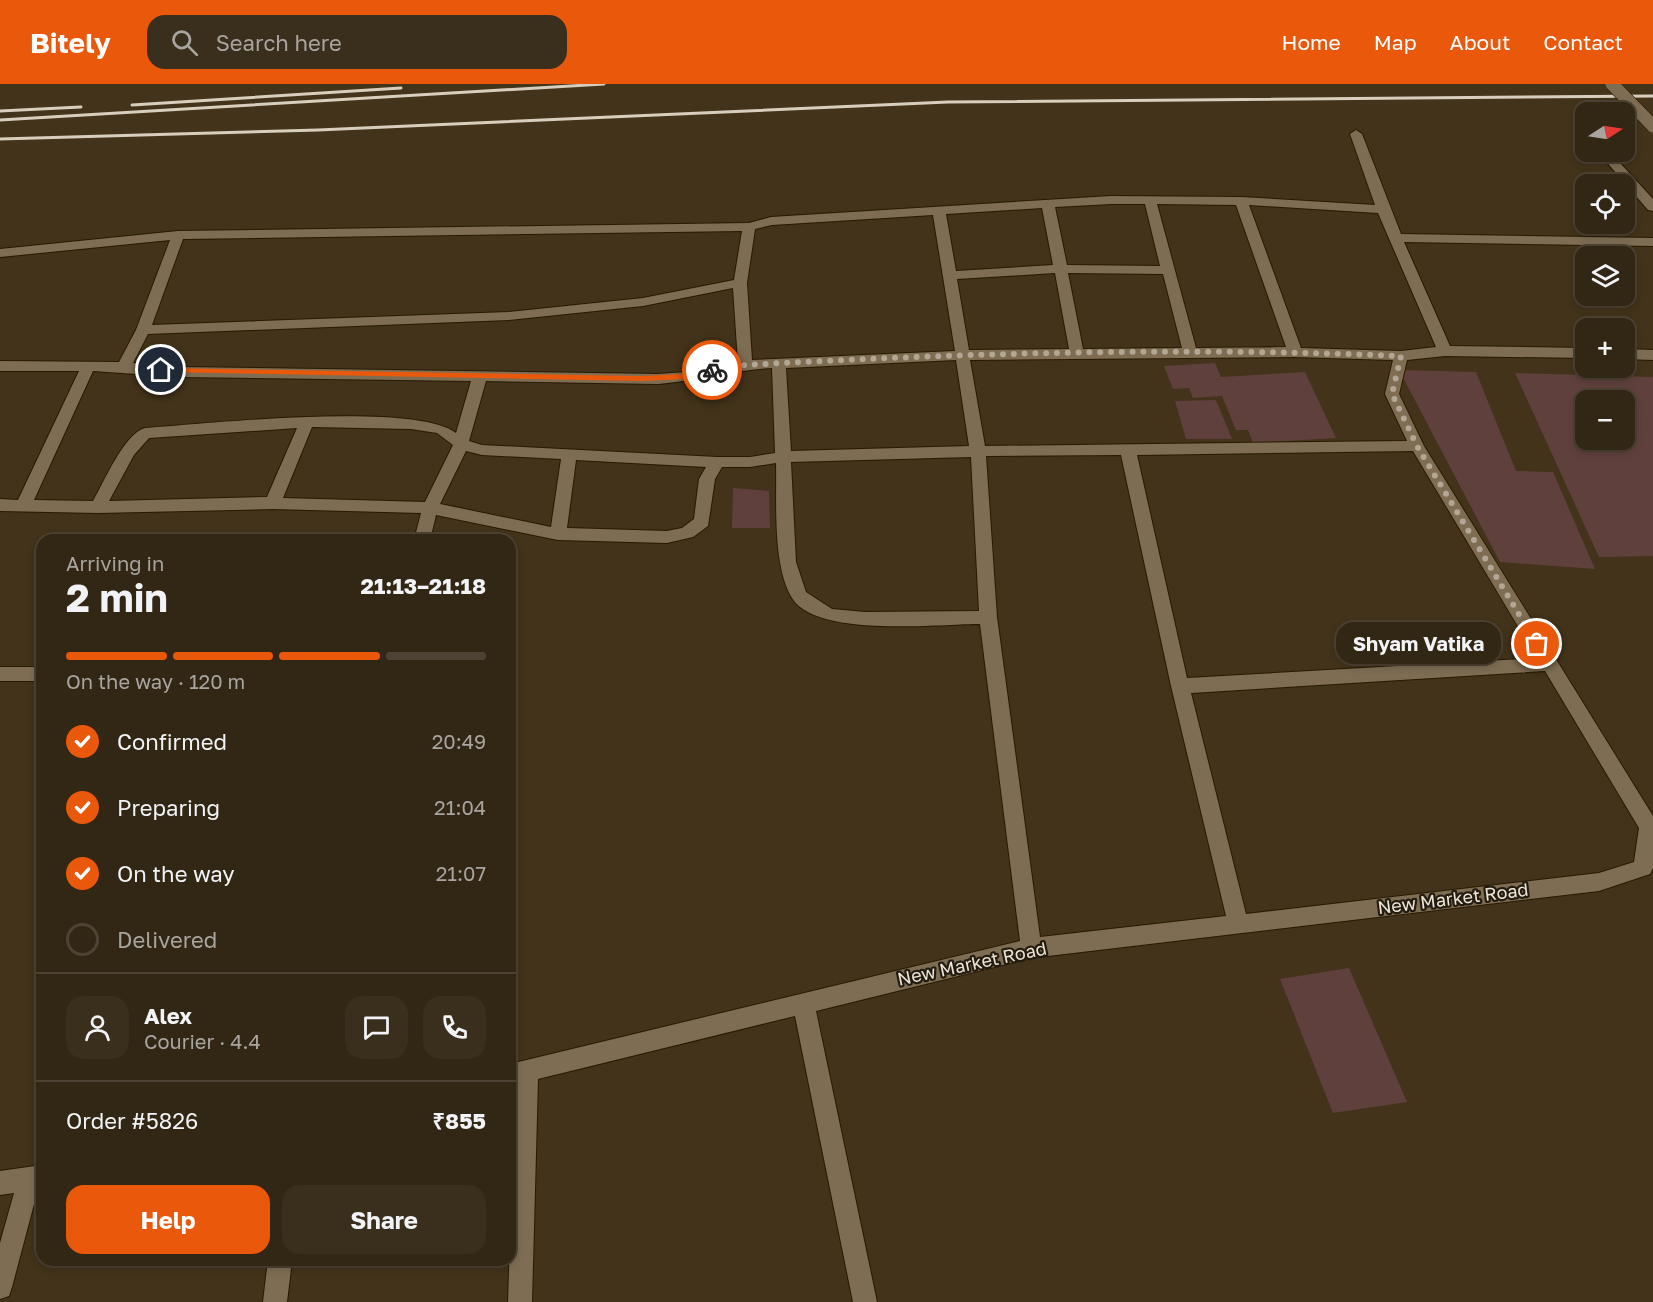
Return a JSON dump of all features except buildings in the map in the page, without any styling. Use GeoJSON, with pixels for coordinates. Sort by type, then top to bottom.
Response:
{"type":"FeatureCollection","features":[{"type":"Feature","properties":{"kind":"street"},"geometry":{"type":"LineString","coordinates":[[1612,84],[1653,126]]}},
{"type":"Feature","properties":{"kind":"street"},"geometry":{"type":"LineString","coordinates":[[1356,134],[1383,209],[1445,351]]}},
{"type":"Feature","properties":{"kind":"street"},"geometry":{"type":"LineString","coordinates":[[1613,162],[1653,207]]}},
{"type":"Feature","properties":{"kind":"street"},"geometry":{"type":"LineString","coordinates":[[0,253],[178,234],[749,227],[771,221],[1150,200],[1241,201],[1383,209]]}},
{"type":"Feature","properties":{"kind":"street"},"geometry":{"type":"LineString","coordinates":[[1150,200],[1190,352]]}},
{"type":"Feature","properties":{"kind":"street"},"geometry":{"type":"LineString","coordinates":[[1241,201],[1295,352]]}},
{"type":"Feature","properties":{"kind":"street"},"geometry":{"type":"LineString","coordinates":[[1048,204],[1077,354]]}},
{"type":"Feature","properties":{"kind":"street"},"geometry":{"type":"LineString","coordinates":[[939,210],[978,451],[988,617],[1031,948]]}},
{"type":"Feature","properties":{"kind":"street"},"geometry":{"type":"LineString","coordinates":[[745,365],[740,283],[749,227]]}},
{"type":"Feature","properties":{"kind":"street"},"geometry":{"type":"LineString","coordinates":[[124,367],[143,330],[178,234]]}},
{"type":"Feature","properties":{"kind":"street"},"geometry":{"type":"LineString","coordinates":[[1396,238],[1653,242]]}},
{"type":"Feature","properties":{"kind":"street"},"geometry":{"type":"LineString","coordinates":[[950,275],[1061,269],[1168,270]]}},
{"type":"Feature","properties":{"kind":"street"},"geometry":{"type":"LineString","coordinates":[[143,330],[509,316],[643,302],[740,283]]}},
{"type":"Feature","properties":{"kind":"street"},"geometry":{"type":"LineString","coordinates":[[0,366],[124,367],[180,372],[658,379],[686,377],[745,365],[963,355],[1295,352],[1401,356],[1445,351],[1575,353]]}},
{"type":"Feature","properties":{"kind":"street"},"geometry":{"type":"LineString","coordinates":[[1635,354],[1653,355]]}},
{"type":"Feature","properties":{"kind":"street","name":"New Market Road"},"geometry":{"type":"LineString","coordinates":[[518,1073],[1031,948],[1599,882],[1643,868],[1651,831],[1417,446],[1392,394],[1401,356]]}},
{"type":"Feature","properties":{"kind":"street"},"geometry":{"type":"LineString","coordinates":[[778,363],[788,562],[799,596],[828,615],[865,619],[988,617]]}},
{"type":"Feature","properties":{"kind":"street"},"geometry":{"type":"LineString","coordinates":[[23,507],[88,367]]}},
{"type":"Feature","properties":{"kind":"street"},"geometry":{"type":"LineString","coordinates":[[424,534],[430,508],[461,444],[480,376]]}},
{"type":"Feature","properties":{"kind":"street"},"geometry":{"type":"LineString","coordinates":[[98,507],[128,452],[145,433],[307,422],[411,424],[441,429],[461,444],[482,450],[717,462],[750,462],[781,457],[978,451],[1417,446]]}},
{"type":"Feature","properties":{"kind":"street"},"geometry":{"type":"LineString","coordinates":[[273,503],[307,422]]}},
{"type":"Feature","properties":{"kind":"street"},"geometry":{"type":"LineString","coordinates":[[1128,451],[1180,686],[1238,924]]}},
{"type":"Feature","properties":{"kind":"street"},"geometry":{"type":"LineString","coordinates":[[558,534],[569,456]]}},
{"type":"Feature","properties":{"kind":"street"},"geometry":{"type":"LineString","coordinates":[[0,505],[98,507],[273,503],[430,508],[558,534],[667,537],[687,533],[702,522],[707,479],[717,462]]}},
{"type":"Feature","properties":{"kind":"street"},"geometry":{"type":"LineString","coordinates":[[1180,686],[1549,664]]}},
{"type":"Feature","properties":{"kind":"street"},"geometry":{"type":"LineString","coordinates":[[0,674],[36,674]]}},
{"type":"Feature","properties":{"kind":"street"},"geometry":{"type":"LineString","coordinates":[[803,1002],[865,1302]]}},
{"type":"Feature","properties":{"kind":"street"},"geometry":{"type":"LineString","coordinates":[[518,1073],[520,1302]]}},
{"type":"Feature","properties":{"kind":"street"},"geometry":{"type":"LineString","coordinates":[[0,1184],[35,1178],[0,1287]]}},
{"type":"Feature","properties":{"kind":"street"},"geometry":{"type":"LineString","coordinates":[[275,1302],[279,1266]]}},
{"type":"Feature","properties":{"kind":"railway"},"geometry":{"type":"LineString","coordinates":[[0,120],[604,84]]}},
{"type":"Feature","properties":{"kind":"railway"},"geometry":{"type":"LineString","coordinates":[[132,105],[401,88]]}},
{"type":"Feature","properties":{"kind":"railway"},"geometry":{"type":"LineString","coordinates":[[0,139],[318,130],[948,102],[1653,96]]}},
{"type":"Feature","properties":{"kind":"railway"},"geometry":{"type":"LineString","coordinates":[[0,111],[81,107]]}},
{"type":"Feature","properties":{"kind":"way so far"},"geometry":{"type":"LineString","coordinates":[[712,370],[745,365],[963,355],[1295,352],[1401,356],[1392,394],[1417,446],[1537,644]]}},
{"type":"Feature","properties":{"kind":"place","name":"Shyam Vatika"},"geometry":{"type":"Point","coordinates":[1537,644]}},
{"type":"Feature","properties":{"kind":"route"},"geometry":{"type":"LineString","coordinates":[[161,370],[658,379],[686,377],[712,370]]}}]}
